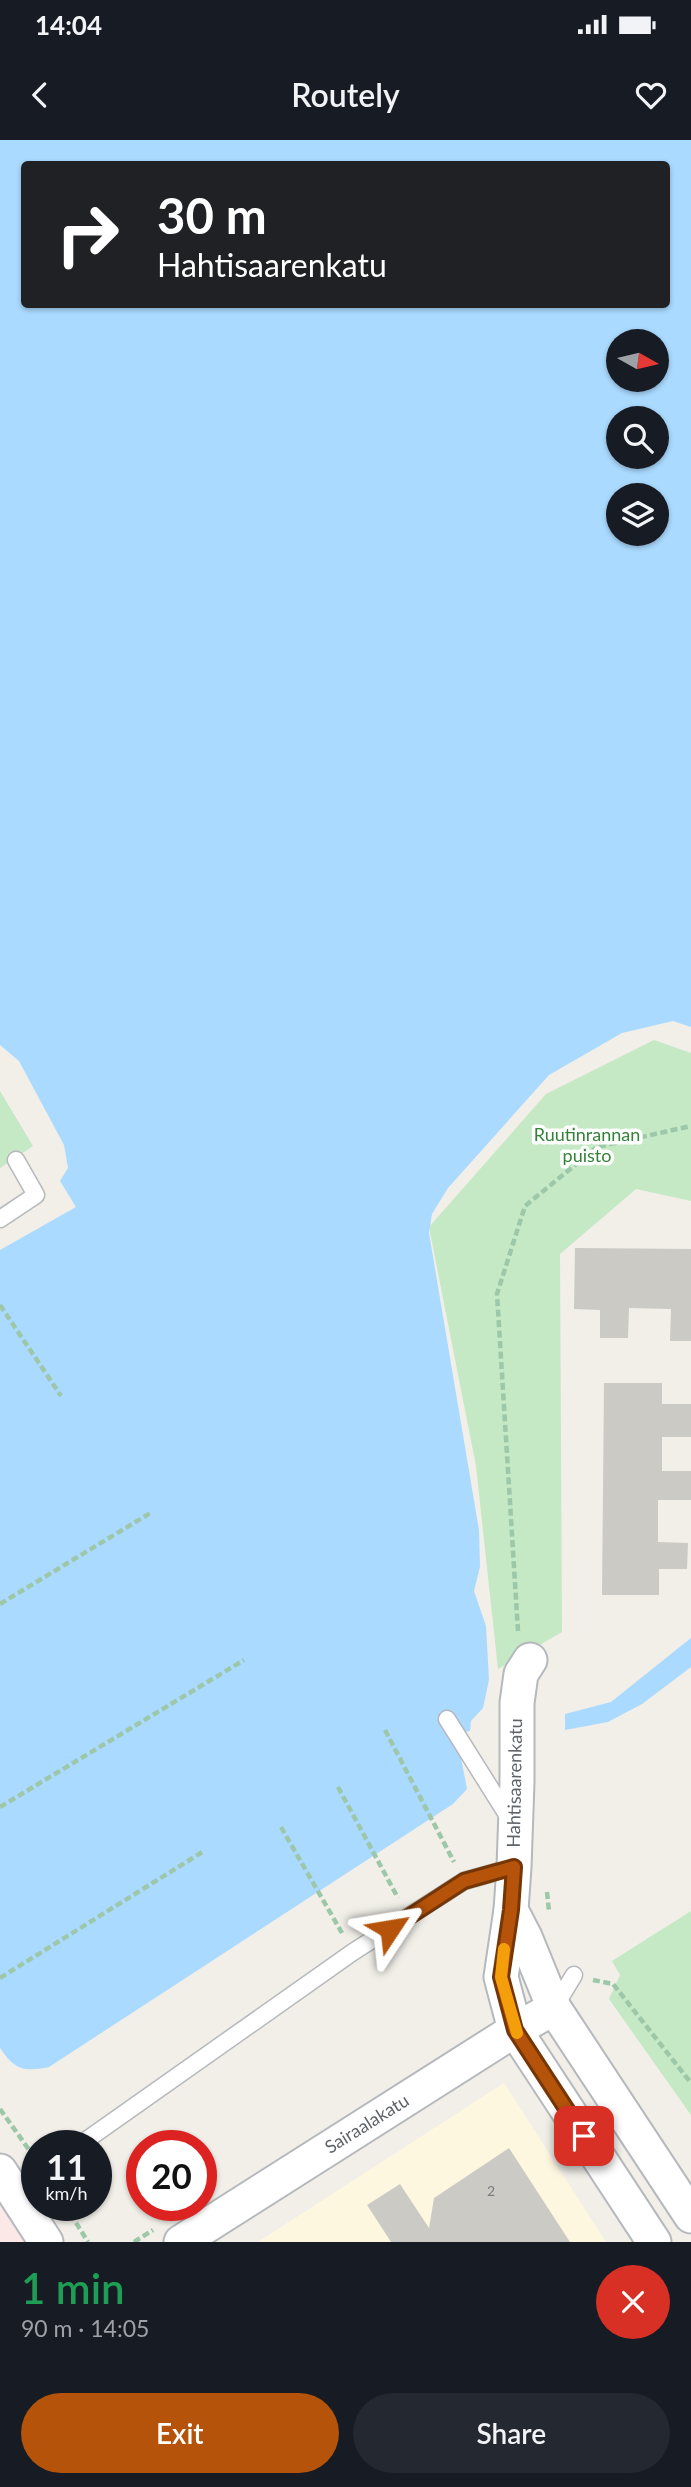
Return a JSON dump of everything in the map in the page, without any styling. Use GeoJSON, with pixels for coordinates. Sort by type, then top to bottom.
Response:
{"type":"FeatureCollection","features":[{"type":"Feature","properties":{"kind":"street","name":"Hahtisaarenkatu"},"geometry":{"type":"LineString","coordinates":[[530,1660],[521,1674],[517,1703],[514,1867],[501,1977],[515,2030],[654,2242]]}},
{"type":"Feature","properties":{"kind":"street"},"geometry":{"type":"LineString","coordinates":[[511,1910],[554,2008],[691,2217]]}},
{"type":"Feature","properties":{"kind":"street","name":"Sairaalakatu"},"geometry":{"type":"LineString","coordinates":[[181,2242],[554,2008]]}},
{"type":"Feature","properties":{"kind":"street"},"geometry":{"type":"LineString","coordinates":[[18,2181],[46,2242]]}},
{"type":"Feature","properties":{"kind":"lane"},"geometry":{"type":"LineString","coordinates":[[0,1219],[36,1195],[16,1160]]}},
{"type":"Feature","properties":{"kind":"lane"},"geometry":{"type":"LineString","coordinates":[[447,1719],[515,1827]]}},
{"type":"Feature","properties":{"kind":"lane"},"geometry":{"type":"LineString","coordinates":[[101,2130],[353,1952],[464,1881],[514,1867]]}},
{"type":"Feature","properties":{"kind":"lane"},"geometry":{"type":"LineString","coordinates":[[554,2008],[574,1975]]}},
{"type":"Feature","properties":{"kind":"path"},"geometry":{"type":"LineString","coordinates":[[530,1660],[519,1642],[497,1294],[525,1206],[597,1147],[691,1126]]}},
{"type":"Feature","properties":{"kind":"path"},"geometry":{"type":"LineString","coordinates":[[0,1305],[61,1396]]}},
{"type":"Feature","properties":{"kind":"path"},"geometry":{"type":"LineString","coordinates":[[0,1604],[152,1512]]}},
{"type":"Feature","properties":{"kind":"path"},"geometry":{"type":"LineString","coordinates":[[0,1807],[244,1660]]}},
{"type":"Feature","properties":{"kind":"path"},"geometry":{"type":"LineString","coordinates":[[385,1730],[464,1881]]}},
{"type":"Feature","properties":{"kind":"path"},"geometry":{"type":"LineString","coordinates":[[338,1787],[409,1917]]}},
{"type":"Feature","properties":{"kind":"path"},"geometry":{"type":"LineString","coordinates":[[281,1827],[353,1952]]}},
{"type":"Feature","properties":{"kind":"path"},"geometry":{"type":"LineString","coordinates":[[0,1978],[204,1852]]}},
{"type":"Feature","properties":{"kind":"path"},"geometry":{"type":"LineString","coordinates":[[547,1887],[552,1924]]}},
{"type":"Feature","properties":{"kind":"path"},"geometry":{"type":"LineString","coordinates":[[574,1975],[613,1984],[691,2083]]}},
{"type":"Feature","properties":{"kind":"path"},"geometry":{"type":"LineString","coordinates":[[0,2109],[21,2139]]}},
{"type":"Feature","properties":{"kind":"path"},"geometry":{"type":"LineString","coordinates":[[75,2221],[88,2242]]}},
{"type":"Feature","properties":{"kind":"shaded area"},"geometry":{"type":"Polygon","coordinates":[[[504,2083],[606,2242],[258,2242],[504,2083]]]}},
{"type":"Feature","properties":{"kind":"shaded area"},"geometry":{"type":"Polygon","coordinates":[[[0,2195],[31,2242],[0,2242],[0,2195]]]}},
{"type":"Feature","properties":{"kind":"green space","name":"Ruutinrannan puisto"},"geometry":{"type":"Polygon","coordinates":[[[654,1040],[691,1053],[691,1201],[636,1189],[560,1254],[562,1632],[498,1669],[476,1466],[429,1227],[546,1094],[654,1040]]]}},
{"type":"Feature","properties":{"kind":"green space"},"geometry":{"type":"Polygon","coordinates":[[[0,1091],[33,1146],[0,1168],[0,1091]]]}},
{"type":"Feature","properties":{"kind":"green space"},"geometry":{"type":"Polygon","coordinates":[[[691,1911],[691,2115],[609,1999],[620,1975],[612,1961],[691,1911]]]}},
{"type":"Feature","properties":{"kind":"water"},"geometry":{"type":"Polygon","coordinates":[[[0,140],[691,140],[691,1027],[673,1021],[622,1033],[549,1075],[448,1188],[432,1214],[429,1233],[479,1530],[480,1567],[474,1591],[486,1626],[489,1680],[483,1708],[471,1721],[470,1731],[460,1733],[458,1742],[467,1789],[453,1804],[49,2067],[26,2069],[10,2061],[0,2048],[0,1250],[76,1207],[60,1181],[68,1168],[64,1145],[19,1061],[0,1045],[0,140]]]}},
{"type":"Feature","properties":{"kind":"water"},"geometry":{"type":"Polygon","coordinates":[[[691,1638],[691,1667],[642,1704],[608,1722],[565,1730],[565,1714],[611,1702],[691,1638]]]}},
{"type":"Feature","properties":{"kind":"building"},"geometry":{"type":"Polygon","coordinates":[[[575,1248],[691,1249],[691,1341],[670,1341],[671,1309],[629,1308],[628,1338],[600,1338],[600,1310],[574,1309],[575,1248]]]}},
{"type":"Feature","properties":{"kind":"building"},"geometry":{"type":"Polygon","coordinates":[[[604,1383],[662,1383],[662,1404],[691,1404],[691,1437],[662,1437],[662,1471],[691,1471],[691,1500],[658,1500],[658,1542],[688,1543],[687,1569],[659,1569],[659,1595],[602,1595],[604,1383]]]}},
{"type":"Feature","properties":{"kind":"building"},"geometry":{"type":"Polygon","coordinates":[[[509,2148],[570,2242],[391,2242],[367,2205],[400,2184],[429,2228],[434,2198],[509,2148]]]}},
{"type":"Feature","properties":{"kind":"slow traffic"},"geometry":{"type":"LineString","coordinates":[[504,1949],[501,1977],[517,2033]]}},
{"type":"Feature","properties":{"kind":"route"},"geometry":{"type":"LineString","coordinates":[[390,1929],[464,1881],[514,1867],[501,1977],[515,2030],[584,2136]]}}]}
